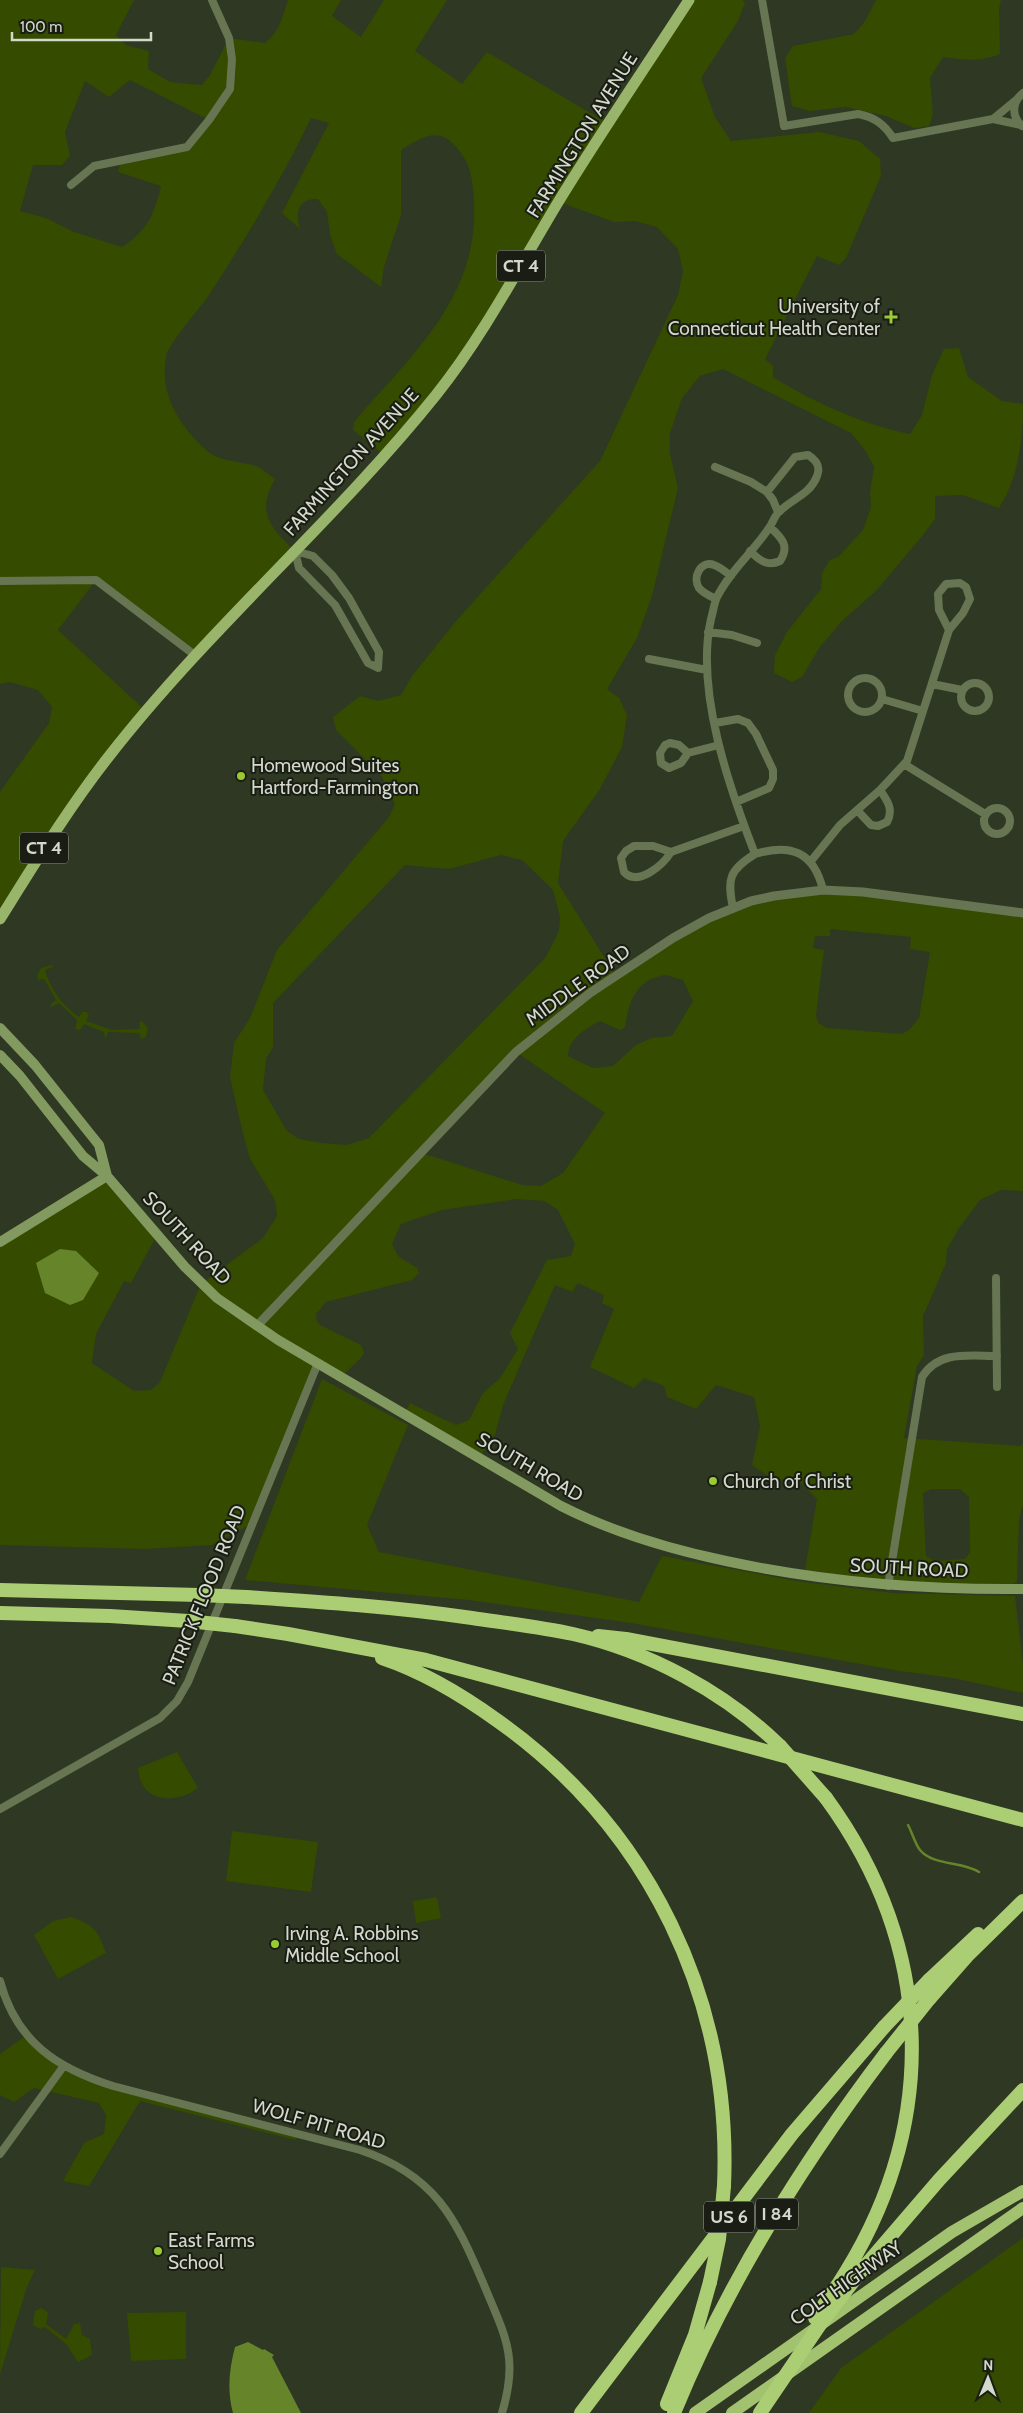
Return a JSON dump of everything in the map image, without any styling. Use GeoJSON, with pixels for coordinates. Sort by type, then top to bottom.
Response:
{"type":"FeatureCollection","features":[{"type":"Feature","properties":{"kind":"highway"},"geometry":{"type":"LineString","coordinates":[[0,1590],[246,1597],[433,1613],[574,1635],[626,1639],[1023,1714]]}},
{"type":"Feature","properties":{"kind":"highway"},"geometry":{"type":"LineString","coordinates":[[0,1613],[188,1621],[235,1626],[386,1651],[457,1668],[1023,1820]]}},
{"type":"Feature","properties":{"kind":"highway"},"geometry":{"type":"LineString","coordinates":[[574,1635],[637,1656],[686,1678],[737,1709],[780,1746],[826,1798],[862,1854],[886,1908],[904,1973],[913,2040],[909,2097],[895,2163],[872,2225],[837,2286],[818,2313],[801,2351]]}},
{"type":"Feature","properties":{"kind":"highway"},"geometry":{"type":"LineString","coordinates":[[341,1644],[413,1670],[460,1696],[500,1722],[534,1748],[570,1781],[600,1813],[627,1848],[673,1927],[691,1969],[706,2015],[722,2094],[725,2140],[724,2186],[718,2239],[710,2282],[695,2335],[664,2413]]}},
{"type":"Feature","properties":{"kind":"highway","name":"US 6"},"geometry":{"type":"LineString","coordinates":[[581,2413],[792,2134],[884,2027],[966,1944],[1023,1901]]}},
{"type":"Feature","properties":{"kind":"highway","name":"I 84"},"geometry":{"type":"LineString","coordinates":[[674,2413],[717,2320],[766,2231],[823,2141],[886,2053],[930,1998],[981,1942],[1023,1901]]}},
{"type":"Feature","properties":{"kind":"highway"},"geometry":{"type":"LineString","coordinates":[[760,2413],[801,2351],[865,2266],[939,2180],[1023,2090]]}},
{"type":"Feature","properties":{"kind":"highway","name":"COLT HIGHWAY"},"geometry":{"type":"LineString","coordinates":[[695,2413],[952,2232],[1023,2191]]}},
{"type":"Feature","properties":{"kind":"highway"},"geometry":{"type":"LineString","coordinates":[[732,2413],[1023,2208]]}},
{"type":"Feature","properties":{"kind":"main road","name":"FARMINGTON AVENUE"},"geometry":{"type":"LineString","coordinates":[[0,919],[52,835],[110,755],[196,656],[414,422],[458,366],[495,309],[564,194],[689,0]]}},
{"type":"Feature","properties":{"kind":"main road","name":"SOUTH ROAD"},"geometry":{"type":"LineString","coordinates":[[0,1028],[35,1065],[99,1145],[106,1176]]}},
{"type":"Feature","properties":{"kind":"main road","name":"SOUTH ROAD"},"geometry":{"type":"LineString","coordinates":[[0,1055],[20,1076],[83,1156],[106,1176],[201,1284],[257,1326],[535,1492],[587,1520],[675,1549],[744,1565],[814,1578],[888,1586],[1023,1589]]}},
{"type":"Feature","properties":{"kind":"main road"},"geometry":{"type":"LineString","coordinates":[[0,1242],[106,1176]]}},
{"type":"Feature","properties":{"kind":"street"},"geometry":{"type":"LineString","coordinates":[[71,184],[94,166],[187,146],[209,120],[230,89],[232,59],[229,38],[212,0]]}},
{"type":"Feature","properties":{"kind":"street"},"geometry":{"type":"LineString","coordinates":[[762,0],[784,126],[858,114],[879,122],[893,138],[993,119],[1022,126]]}},
{"type":"Feature","properties":{"kind":"street"},"geometry":{"type":"LineString","coordinates":[[1022,126],[1014,115],[1023,86]]}},
{"type":"Feature","properties":{"kind":"street"},"geometry":{"type":"LineString","coordinates":[[993,119],[1020,96]]}},
{"type":"Feature","properties":{"kind":"street"},"geometry":{"type":"LineString","coordinates":[[755,854],[736,802],[719,745],[707,670],[708,632],[716,599],[731,576],[770,527],[778,512],[802,496],[817,478],[818,466],[816,460],[808,454],[795,457],[766,492]]}},
{"type":"Feature","properties":{"kind":"street"},"geometry":{"type":"LineString","coordinates":[[715,467],[752,482],[774,500],[778,512]]}},
{"type":"Feature","properties":{"kind":"street"},"geometry":{"type":"LineString","coordinates":[[750,551],[769,564],[780,561],[786,547],[781,538],[770,527]]}},
{"type":"Feature","properties":{"kind":"street"},"geometry":{"type":"LineString","coordinates":[[295,551],[313,556],[332,574],[349,598],[379,652],[378,668],[368,663],[335,605],[299,568],[295,551]]}},
{"type":"Feature","properties":{"kind":"street"},"geometry":{"type":"LineString","coordinates":[[716,599],[698,587],[696,578],[698,572],[706,565],[712,564],[731,576]]}},
{"type":"Feature","properties":{"kind":"street"},"geometry":{"type":"LineString","coordinates":[[0,581],[96,580],[196,656]]}},
{"type":"Feature","properties":{"kind":"street"},"geometry":{"type":"LineString","coordinates":[[810,861],[840,825],[880,790],[904,764],[949,630],[963,613],[970,599],[966,588],[960,583],[946,584],[938,594],[939,610],[949,630]]}},
{"type":"Feature","properties":{"kind":"street"},"geometry":{"type":"LineString","coordinates":[[708,632],[732,635],[757,643]]}},
{"type":"Feature","properties":{"kind":"street"},"geometry":{"type":"LineString","coordinates":[[649,659],[707,670]]}},
{"type":"Feature","properties":{"kind":"street"},"geometry":{"type":"LineString","coordinates":[[867,679],[878,685],[882,699],[874,710],[862,712],[851,704],[848,692],[857,680],[867,679]]}},
{"type":"Feature","properties":{"kind":"street"},"geometry":{"type":"LineString","coordinates":[[932,684],[962,690]]}},
{"type":"Feature","properties":{"kind":"street"},"geometry":{"type":"LineString","coordinates":[[882,699],[923,711]]}},
{"type":"Feature","properties":{"kind":"street"},"geometry":{"type":"LineString","coordinates":[[715,723],[738,719],[748,724],[756,734],[773,770],[773,779],[768,788],[736,802]]}},
{"type":"Feature","properties":{"kind":"street"},"geometry":{"type":"LineString","coordinates":[[688,753],[719,745]]}},
{"type":"Feature","properties":{"kind":"street"},"geometry":{"type":"LineString","coordinates":[[904,764],[985,814]]}},
{"type":"Feature","properties":{"kind":"street"},"geometry":{"type":"LineString","coordinates":[[857,810],[871,825],[878,826],[888,822],[891,812],[890,805],[880,790]]}},
{"type":"Feature","properties":{"kind":"street"},"geometry":{"type":"LineString","coordinates":[[671,852],[667,859],[641,876],[628,876],[622,867],[622,858],[626,851],[634,846],[653,846],[671,852],[744,826]]}},
{"type":"Feature","properties":{"kind":"street"},"geometry":{"type":"LineString","coordinates":[[733,908],[728,884],[731,878],[742,862],[755,854],[769,850],[782,849],[796,852],[810,861],[819,874],[823,890]]}},
{"type":"Feature","properties":{"kind":"street","name":"MIDDLE ROAD"},"geometry":{"type":"LineString","coordinates":[[257,1326],[516,1052],[557,1017],[679,934],[733,908],[774,896],[823,890],[863,892],[1023,913]]}},
{"type":"Feature","properties":{"kind":"street"},"geometry":{"type":"LineString","coordinates":[[996,1278],[997,1387]]}},
{"type":"Feature","properties":{"kind":"street"},"geometry":{"type":"LineString","coordinates":[[888,1586],[922,1377],[927,1369],[944,1358],[997,1356]]}},
{"type":"Feature","properties":{"kind":"street","name":"PATRICK FLOOD ROAD"},"geometry":{"type":"LineString","coordinates":[[0,1808],[150,1724],[177,1701],[188,1682],[318,1363]]}},
{"type":"Feature","properties":{"kind":"street","name":"WOLF PIT ROAD"},"geometry":{"type":"LineString","coordinates":[[0,1981],[18,2023],[38,2047],[63,2067],[112,2086],[360,2150],[394,2163],[408,2172],[433,2194],[454,2220],[503,2330],[510,2353],[512,2370],[502,2413]]}},
{"type":"Feature","properties":{"kind":"street"},"geometry":{"type":"LineString","coordinates":[[0,2154],[63,2067]]}},
{"type":"Feature","properties":{"kind":"shaded area"},"geometry":{"type":"Polygon","coordinates":[[[0,0],[134,0],[116,35],[126,45],[149,51],[148,69],[170,82],[202,85],[210,75],[229,38],[265,43],[270,39],[280,24],[288,0],[341,0],[332,16],[361,37],[384,0],[447,0],[415,51],[462,84],[487,52],[609,124],[689,0],[743,0],[745,3],[738,21],[701,78],[715,117],[731,141],[819,132],[859,141],[880,159],[881,176],[846,258],[839,265],[817,256],[765,359],[773,366],[773,377],[839,412],[875,425],[910,434],[922,415],[932,375],[944,349],[959,348],[968,377],[1002,401],[1023,404],[1019,458],[1006,496],[999,508],[963,495],[935,496],[935,519],[923,535],[876,591],[842,621],[819,648],[802,677],[792,682],[774,673],[775,655],[787,632],[821,589],[822,573],[830,560],[838,557],[863,530],[871,507],[870,493],[874,467],[865,450],[851,433],[723,369],[700,376],[682,398],[670,433],[670,454],[678,488],[652,596],[637,638],[607,689],[619,698],[627,715],[622,747],[600,789],[563,841],[558,883],[616,976],[733,908],[823,890],[1023,913],[1023,1191],[1001,1190],[980,1200],[959,1228],[947,1249],[946,1263],[923,1316],[924,1355],[917,1366],[904,1438],[1020,1446],[1023,1444],[1023,1505],[1019,1519],[1017,1582],[1002,1589],[804,1576],[817,1499],[800,1482],[771,1478],[752,1465],[760,1426],[754,1397],[716,1385],[696,1409],[667,1397],[664,1386],[644,1378],[634,1388],[590,1367],[614,1309],[602,1303],[604,1295],[578,1283],[572,1292],[555,1285],[503,1405],[495,1435],[479,1458],[404,1414],[410,1403],[456,1425],[469,1420],[483,1393],[500,1378],[518,1349],[510,1333],[547,1260],[571,1256],[575,1244],[558,1210],[544,1201],[516,1199],[442,1210],[401,1224],[392,1244],[398,1256],[417,1268],[419,1273],[412,1280],[326,1302],[316,1314],[317,1322],[322,1326],[361,1345],[364,1352],[361,1358],[341,1377],[318,1363],[251,1524],[212,1545],[145,1549],[0,1545],[0,1242],[107,1176],[157,1235],[131,1283],[124,1281],[96,1334],[92,1363],[134,1391],[151,1390],[160,1382],[201,1284],[263,1238],[277,1216],[275,1200],[250,1159],[243,1134],[230,1077],[234,1043],[250,1018],[277,950],[389,817],[395,804],[381,775],[336,730],[333,717],[360,696],[378,701],[401,695],[412,676],[457,620],[600,461],[678,295],[683,271],[678,249],[657,227],[635,221],[614,222],[559,202],[495,309],[384,455],[353,430],[354,422],[418,349],[453,298],[465,269],[472,239],[474,205],[471,175],[462,154],[450,141],[443,137],[436,135],[422,138],[401,150],[401,215],[384,267],[381,287],[337,254],[330,235],[327,212],[318,199],[311,199],[302,204],[298,212],[300,229],[282,213],[329,123],[311,118],[276,186],[236,252],[209,295],[168,351],[165,371],[169,396],[180,420],[206,450],[217,457],[256,466],[275,479],[269,491],[267,501],[268,519],[295,551],[196,656],[96,580],[58,630],[147,712],[110,755],[0,919],[0,792],[49,723],[52,707],[38,690],[10,682],[0,684],[0,0]],[[130,80],[109,97],[85,81],[65,132],[70,156],[62,165],[33,165],[20,211],[46,218],[74,232],[122,247],[138,235],[148,221],[161,186],[118,172],[120,160],[187,147],[209,120],[130,80]],[[501,855],[449,869],[405,865],[273,1003],[273,1047],[266,1059],[263,1090],[287,1131],[299,1139],[347,1145],[369,1138],[546,957],[559,931],[560,917],[553,890],[522,860],[501,855]],[[830,929],[830,936],[815,936],[813,948],[824,950],[816,1015],[818,1023],[827,1028],[902,1034],[910,1029],[919,1018],[930,952],[910,949],[911,937],[830,929]],[[666,975],[656,977],[641,986],[636,993],[629,1008],[625,1027],[620,1030],[600,1021],[575,1039],[571,1044],[568,1056],[593,1068],[613,1066],[636,1045],[652,1038],[672,1036],[693,1001],[683,980],[666,975]],[[516,1052],[422,1153],[522,1185],[541,1186],[563,1173],[605,1113],[516,1052]],[[931,1489],[923,1493],[926,1556],[935,1561],[965,1559],[970,1552],[969,1497],[960,1489],[931,1489]]]}},
{"type":"Feature","properties":{"kind":"shaded area"},"geometry":{"type":"Polygon","coordinates":[[[876,0],[1001,0],[999,9],[1000,54],[972,60],[943,57],[930,78],[933,114],[929,126],[914,128],[886,116],[846,107],[809,111],[792,106],[785,58],[793,46],[854,34],[864,23],[876,0]]]}},
{"type":"Feature","properties":{"kind":"shaded area"},"geometry":{"type":"Polygon","coordinates":[[[52,965],[53,967],[45,970],[50,984],[73,1013],[79,1017],[82,1012],[87,1012],[89,1015],[86,1021],[112,1030],[140,1029],[139,1022],[142,1021],[148,1028],[146,1037],[141,1039],[139,1033],[108,1032],[105,1040],[104,1032],[84,1024],[80,1030],[75,1029],[77,1020],[59,1003],[51,1007],[51,1004],[56,1000],[44,979],[38,980],[37,975],[41,968],[52,965]]]}},
{"type":"Feature","properties":{"kind":"shaded area"},"geometry":{"type":"Polygon","coordinates":[[[60,1249],[76,1251],[99,1273],[83,1300],[70,1305],[45,1293],[36,1263],[60,1249]]]}},
{"type":"Feature","properties":{"kind":"shaded area"},"geometry":{"type":"Polygon","coordinates":[[[322,1379],[408,1425],[367,1525],[379,1552],[639,1602],[662,1556],[796,1581],[893,1593],[1015,1596],[1023,1664],[1023,1693],[953,1678],[900,1671],[631,1623],[469,1600],[245,1580],[322,1379]]]}},
{"type":"Feature","properties":{"kind":"shaded area"},"geometry":{"type":"Polygon","coordinates":[[[177,1752],[198,1788],[179,1797],[160,1798],[145,1788],[140,1780],[138,1768],[177,1752]]]}},
{"type":"Feature","properties":{"kind":"shaded area"},"geometry":{"type":"Polygon","coordinates":[[[232,1831],[318,1842],[311,1892],[226,1881],[232,1831]]]}},
{"type":"Feature","properties":{"kind":"shaded area"},"geometry":{"type":"Polygon","coordinates":[[[437,1897],[441,1918],[416,1923],[413,1901],[437,1897]]]}},
{"type":"Feature","properties":{"kind":"shaded area"},"geometry":{"type":"Polygon","coordinates":[[[71,1917],[94,1929],[106,1953],[58,1979],[34,1935],[53,1921],[71,1917]]]}},
{"type":"Feature","properties":{"kind":"shaded area"},"geometry":{"type":"Polygon","coordinates":[[[27,2035],[77,2074],[298,2134],[296,2140],[140,2101],[89,2186],[63,2181],[84,2143],[104,2134],[106,2115],[99,2103],[34,2088],[14,2102],[0,2095],[0,2054],[27,2035]]]}},
{"type":"Feature","properties":{"kind":"shaded area"},"geometry":{"type":"Polygon","coordinates":[[[1023,2238],[1023,2413],[809,2413],[841,2368],[1023,2238]]]}},
{"type":"Feature","properties":{"kind":"shaded area"},"geometry":{"type":"Polygon","coordinates":[[[1,2267],[35,2270],[27,2287],[0,2374],[1,2267]]]}},
{"type":"Feature","properties":{"kind":"shaded area"},"geometry":{"type":"Polygon","coordinates":[[[41,2308],[48,2312],[46,2324],[66,2339],[74,2324],[80,2323],[82,2335],[90,2339],[92,2355],[78,2362],[66,2344],[45,2327],[40,2329],[33,2325],[35,2311],[41,2308]]]}},
{"type":"Feature","properties":{"kind":"shaded area"},"geometry":{"type":"Polygon","coordinates":[[[186,2312],[186,2359],[131,2361],[127,2313],[186,2312]]]}},
{"type":"Feature","properties":{"kind":"shaded area"},"geometry":{"type":"Polygon","coordinates":[[[248,2342],[274,2355],[272,2357],[301,2413],[233,2413],[229,2389],[233,2356],[235,2347],[248,2342]]]}},
{"type":"Feature","properties":{"kind":"waterway"},"geometry":{"type":"LineString","coordinates":[[908,1825],[920,1850],[932,1859],[964,1866],[979,1872]]}},
{"type":"Feature","properties":{"kind":"place","name":"University of Connecticut Health Center"},"geometry":{"type":"Point","coordinates":[891,317]}},
{"type":"Feature","properties":{"kind":"place","name":"Homewood Suites Hartford-Farmington"},"geometry":{"type":"Point","coordinates":[241,776]}},
{"type":"Feature","properties":{"kind":"place","name":"Church of Christ"},"geometry":{"type":"Point","coordinates":[713,1481]}},
{"type":"Feature","properties":{"kind":"place","name":"Irving A. Robbins Middle School"},"geometry":{"type":"Point","coordinates":[275,1944]}},
{"type":"Feature","properties":{"kind":"place","name":"East Farms School"},"geometry":{"type":"Point","coordinates":[158,2251]}}]}
